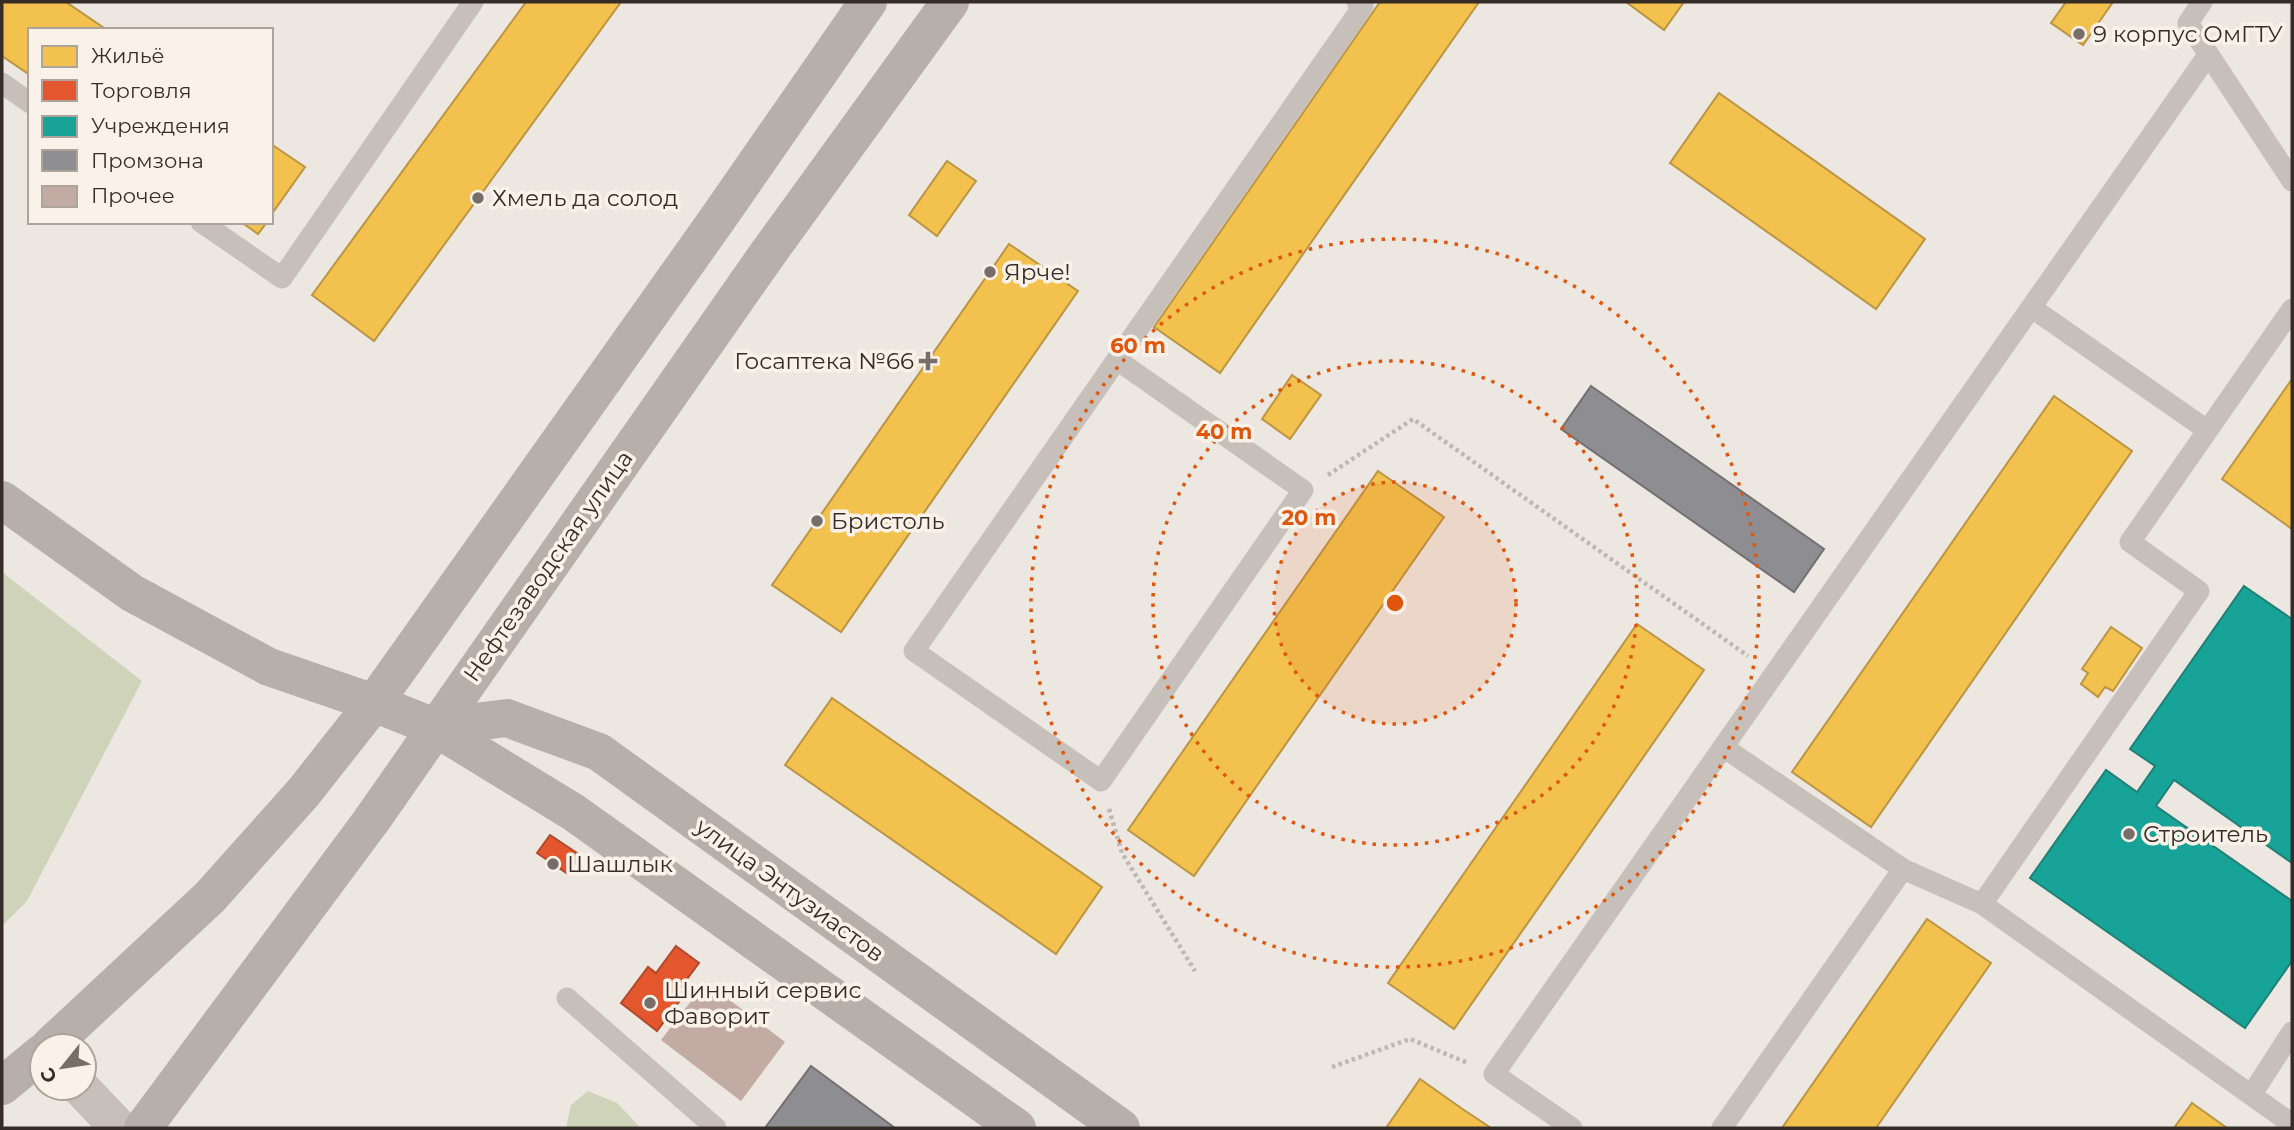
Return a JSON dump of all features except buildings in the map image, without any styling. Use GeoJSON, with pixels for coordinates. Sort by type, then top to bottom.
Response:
{"type":"FeatureCollection","features":[{"type":"Feature","properties":{"kind":"main road"},"geometry":{"type":"LineString","coordinates":[[65,1032],[210,897],[303,793],[374,703],[709,232],[868,2]]}},
{"type":"Feature","properties":{"kind":"main road","name":"Нефтезаводская улица"},"geometry":{"type":"LineString","coordinates":[[143,1128],[363,832],[766,256],[950,2]]}},
{"type":"Feature","properties":{"kind":"main road","name":"улица Энтузиастов"},"geometry":{"type":"LineString","coordinates":[[2,500],[143,599],[269,667],[434,727],[573,812],[1017,1128]]}},
{"type":"Feature","properties":{"kind":"main road","name":"улица Энтузиастов"},"geometry":{"type":"LineString","coordinates":[[434,727],[507,718],[599,752],[1121,1128]]}},
{"type":"Feature","properties":{"kind":"main road"},"geometry":{"type":"LineString","coordinates":[[2,1086],[28,1065]]}},
{"type":"Feature","properties":{"kind":"street"},"geometry":{"type":"LineString","coordinates":[[94,1102],[119,1128]]}},
{"type":"Feature","properties":{"kind":"lane"},"geometry":{"type":"LineString","coordinates":[[204,224],[282,278],[473,2]]}},
{"type":"Feature","properties":{"kind":"lane"},"geometry":{"type":"LineString","coordinates":[[1117,360],[1303,490],[1101,781],[914,651],[1363,6],[1357,2]]}},
{"type":"Feature","properties":{"kind":"lane"},"geometry":{"type":"LineString","coordinates":[[2203,2],[2188,23],[2292,181]]}},
{"type":"Feature","properties":{"kind":"lane"},"geometry":{"type":"LineString","coordinates":[[1572,1128],[1494,1074],[2208,55]]}},
{"type":"Feature","properties":{"kind":"lane"},"geometry":{"type":"LineString","coordinates":[[2,83],[28,102]]}},
{"type":"Feature","properties":{"kind":"lane"},"geometry":{"type":"LineString","coordinates":[[2032,308],[2207,430]]}},
{"type":"Feature","properties":{"kind":"lane"},"geometry":{"type":"LineString","coordinates":[[1982,904],[2199,591],[2130,542],[2292,309]]}},
{"type":"Feature","properties":{"kind":"lane"},"geometry":{"type":"LineString","coordinates":[[1723,747],[1903,869],[1982,904],[2292,1124]]}},
{"type":"Feature","properties":{"kind":"lane"},"geometry":{"type":"LineString","coordinates":[[1722,1128],[1903,869]]}},
{"type":"Feature","properties":{"kind":"lane"},"geometry":{"type":"LineString","coordinates":[[568,998],[716,1128]]}},
{"type":"Feature","properties":{"kind":"lane"},"geometry":{"type":"LineString","coordinates":[[2252,1094],[2292,1032]]}},
{"type":"Feature","properties":{"kind":"path"},"geometry":{"type":"LineString","coordinates":[[1303,490],[1413,419],[1774,674]]}},
{"type":"Feature","properties":{"kind":"path"},"geometry":{"type":"LineString","coordinates":[[1101,781],[1122,853],[1195,971]]}},
{"type":"Feature","properties":{"kind":"path"},"geometry":{"type":"LineString","coordinates":[[1332,1067],[1410,1039],[1494,1074]]}},
{"type":"Feature","properties":{"kind":"green space"},"geometry":{"type":"Polygon","coordinates":[[[2,572],[142,681],[27,901],[2,926],[2,572]]]}},
{"type":"Feature","properties":{"kind":"green space"},"geometry":{"type":"Polygon","coordinates":[[[588,1091],[617,1103],[641,1128],[566,1128],[571,1105],[588,1091]]]}},
{"type":"Feature","properties":{"kind":"place","name":"9 корпус ОмГТУ"},"geometry":{"type":"Point","coordinates":[2079,34]}},
{"type":"Feature","properties":{"kind":"place","name":"Хмель да солод"},"geometry":{"type":"Point","coordinates":[478,198]}},
{"type":"Feature","properties":{"kind":"place","name":"Ярче!"},"geometry":{"type":"Point","coordinates":[990,272]}},
{"type":"Feature","properties":{"kind":"place","name":"Госаптека №66"},"geometry":{"type":"Point","coordinates":[928,361]}},
{"type":"Feature","properties":{"kind":"place","name":"Бристоль"},"geometry":{"type":"Point","coordinates":[817,521]}},
{"type":"Feature","properties":{"kind":"place","name":"Строитель"},"geometry":{"type":"Point","coordinates":[2129,834]}},
{"type":"Feature","properties":{"kind":"place","name":"Шашлык"},"geometry":{"type":"Point","coordinates":[553,864]}},
{"type":"Feature","properties":{"kind":"place","name":"Шинный сервис Фаворит"},"geometry":{"type":"Point","coordinates":[650,1003]}}]}
